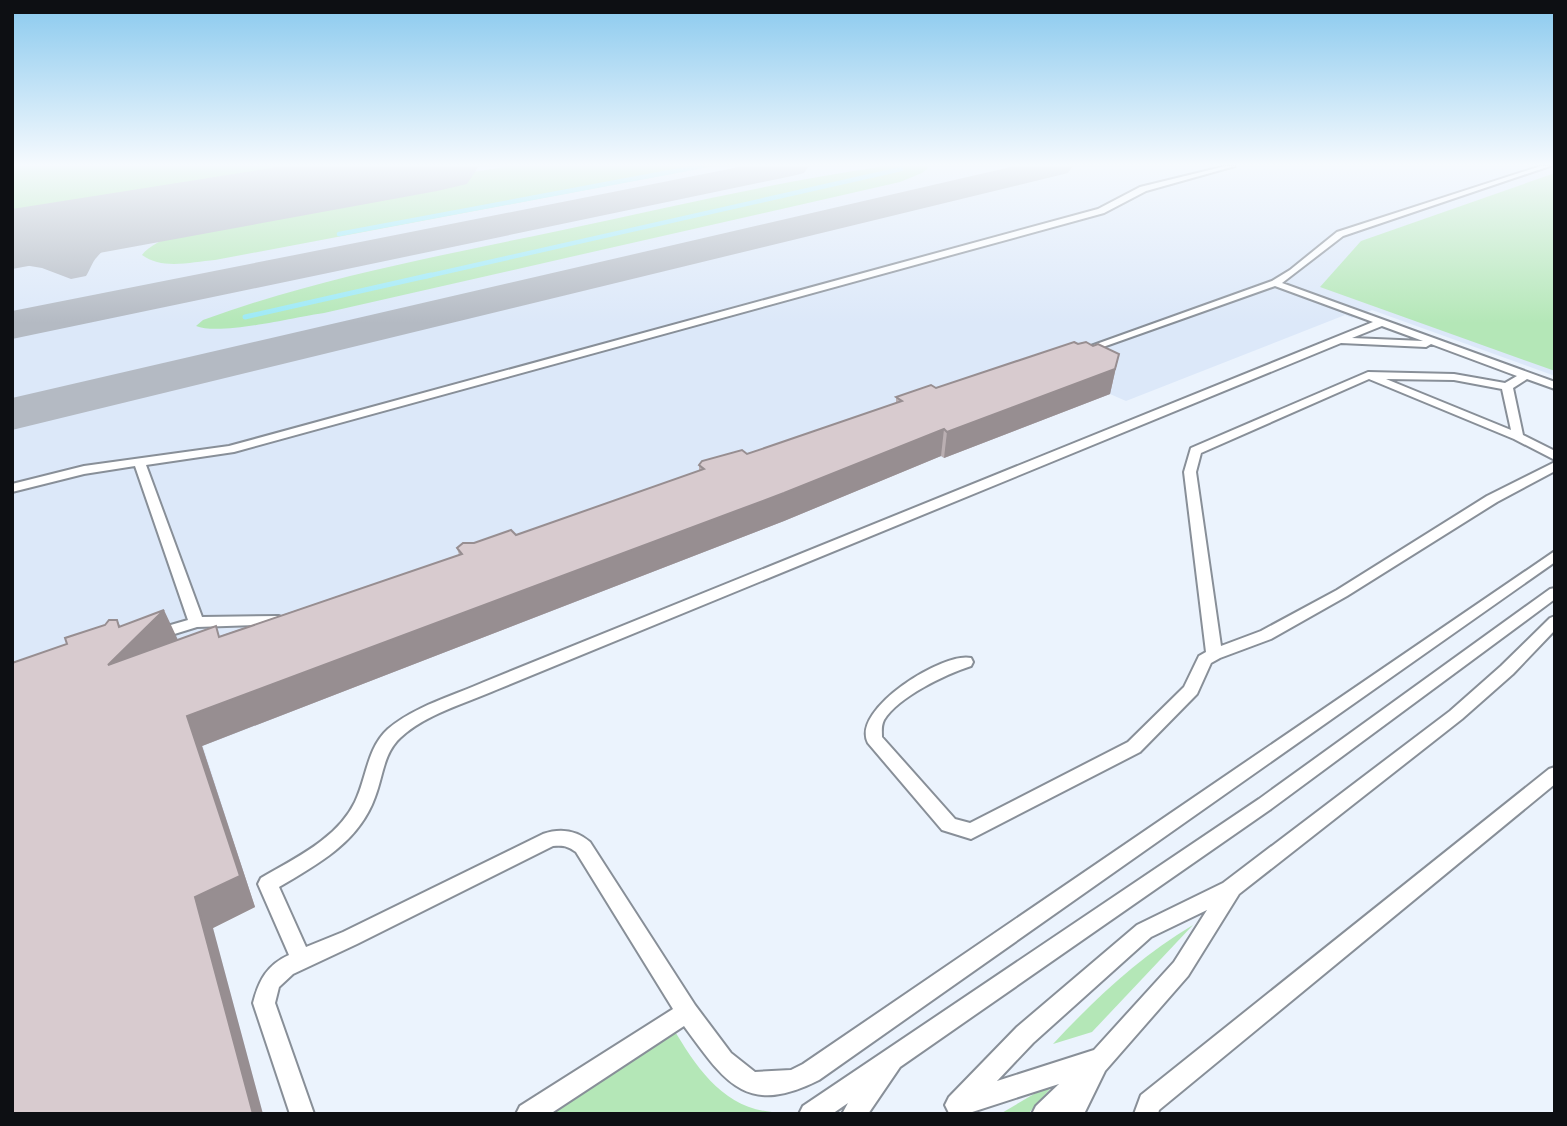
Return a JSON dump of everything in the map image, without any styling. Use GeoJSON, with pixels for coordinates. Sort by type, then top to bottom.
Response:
{"type":"FeatureCollection","features":[{"type":"Feature","properties":{"kind":"lane"},"geometry":{"type":"LineString","coordinates":[[12,488],[84,470],[230,449],[1074,219]]}},
{"type":"Feature","properties":{"kind":"lane"},"geometry":{"type":"LineString","coordinates":[[1066,356],[1275,283],[1299,269],[1325,243],[1340,234],[1387,219]]}},
{"type":"Feature","properties":{"kind":"lane"},"geometry":{"type":"LineString","coordinates":[[1275,283],[1555,386]]}},
{"type":"Feature","properties":{"kind":"lane"},"geometry":{"type":"LineString","coordinates":[[301,959],[268,884],[322,852],[348,830],[363,805],[378,756],[393,735],[416,720],[503,681],[1383,322]]}},
{"type":"Feature","properties":{"kind":"lane"},"geometry":{"type":"LineString","coordinates":[[1330,343],[1400,342],[1458,350]]}},
{"type":"Feature","properties":{"kind":"lane"},"geometry":{"type":"LineString","coordinates":[[1214,653],[1190,472],[1195,451],[1368,375],[1454,377],[1507,387],[1526,375]]}},
{"type":"Feature","properties":{"kind":"lane"},"geometry":{"type":"LineString","coordinates":[[1368,375],[1518,437],[1555,456]]}},
{"type":"Feature","properties":{"kind":"lane"},"geometry":{"type":"LineString","coordinates":[[1507,387],[1518,437]]}},
{"type":"Feature","properties":{"kind":"lane"},"geometry":{"type":"LineString","coordinates":[[140,464],[197,622]]}},
{"type":"Feature","properties":{"kind":"lane"},"geometry":{"type":"LineString","coordinates":[[965,662],[934,673],[882,713],[876,719],[873,731],[874,739],[949,825],[971,831],[1133,747],[1191,690],[1205,660],[1214,653],[1266,635],[1342,593],[1492,499],[1555,466]]}},
{"type":"Feature","properties":{"kind":"lane"},"geometry":{"type":"LineString","coordinates":[[302,1114],[264,1003],[268,984],[281,968],[350,938],[550,839],[564,837],[574,839],[583,847],[687,1012],[723,1061],[753,1084],[793,1081],[811,1072],[1536,571],[1555,555]]}},
{"type":"Feature","properties":{"kind":"lane"},"geometry":{"type":"LineString","coordinates":[[811,1114],[1265,804],[1555,592]]}},
{"type":"Feature","properties":{"kind":"lane"},"geometry":{"type":"LineString","coordinates":[[143,639],[197,622],[296,620]]}},
{"type":"Feature","properties":{"kind":"lane"},"geometry":{"type":"LineString","coordinates":[[1102,1058],[957,1105],[1025,1035],[1144,931],[1230,889],[1456,715],[1507,670],[1555,621]]}},
{"type":"Feature","properties":{"kind":"lane"},"geometry":{"type":"LineString","coordinates":[[1146,1114],[1149,1103],[1555,774]]}},
{"type":"Feature","properties":{"kind":"lane"},"geometry":{"type":"LineString","coordinates":[[1044,1114],[1102,1058],[1181,969],[1230,889]]}},
{"type":"Feature","properties":{"kind":"lane"},"geometry":{"type":"LineString","coordinates":[[528,1114],[687,1012]]}},
{"type":"Feature","properties":{"kind":"lane"},"geometry":{"type":"LineString","coordinates":[[854,1114],[896,1056]]}},
{"type":"Feature","properties":{"kind":"lane"},"geometry":{"type":"LineString","coordinates":[[1071,1114],[1102,1058]]}},
{"type":"Feature","properties":{"kind":"shaded area"},"geometry":{"type":"Polygon","coordinates":[[[12,219],[1555,219],[1555,376],[1372,310],[1352,318],[1345,315],[1126,401],[1110,394],[944,458],[940,456],[784,521],[203,746],[255,907],[213,928],[263,1114],[12,1114],[12,219]]]}},
{"type":"Feature","properties":{"kind":"green space"},"geometry":{"type":"Polygon","coordinates":[[[12,219],[39,219],[12,223],[12,219]]]}},
{"type":"Feature","properties":{"kind":"green space"},"geometry":{"type":"Polygon","coordinates":[[[225,219],[435,219],[215,260],[168,264],[150,260],[142,255],[165,239],[225,219]]]}},
{"type":"Feature","properties":{"kind":"green space"},"geometry":{"type":"Polygon","coordinates":[[[618,219],[739,219],[324,313],[222,329],[196,326],[203,320],[246,305],[379,269],[618,219]]]}},
{"type":"Feature","properties":{"kind":"green space"},"geometry":{"type":"Polygon","coordinates":[[[1425,219],[1555,219],[1555,371],[1320,287],[1361,241],[1425,219]]]}},
{"type":"Feature","properties":{"kind":"green space"},"geometry":{"type":"Polygon","coordinates":[[[1193,925],[1092,1032],[1053,1044],[1118,980],[1173,937],[1193,925]]]}},
{"type":"Feature","properties":{"kind":"green space"},"geometry":{"type":"Polygon","coordinates":[[[673,1028],[702,1071],[725,1094],[739,1103],[772,1112],[541,1114],[673,1028]]]}},
{"type":"Feature","properties":{"kind":"green space"},"geometry":{"type":"Polygon","coordinates":[[[1058,1080],[1028,1114],[1000,1114],[1058,1080]]]}},
{"type":"Feature","properties":{"kind":"building"},"geometry":{"type":"Polygon","coordinates":[[[1074,342],[1086,342],[1093,346],[1098,344],[1119,354],[1115,369],[947,432],[944,429],[784,493],[187,716],[240,876],[195,897],[253,1114],[12,1114],[12,663],[67,644],[65,638],[105,625],[109,620],[117,620],[119,627],[164,610],[108,665],[216,626],[219,637],[462,554],[457,548],[463,543],[474,543],[511,530],[516,535],[704,469],[699,465],[702,461],[742,450],[747,454],[902,401],[896,397],[931,385],[936,388],[1074,342]]]}},
{"type":"Feature","properties":{"kind":"waterway"},"geometry":{"type":"LineString","coordinates":[[339,234],[421,219]]}},
{"type":"Feature","properties":{"kind":"waterway"},"geometry":{"type":"LineString","coordinates":[[423,277],[682,219]]}},
{"type":"Feature","properties":{"kind":"waterway"},"geometry":{"type":"LineString","coordinates":[[245,317],[431,275]]}},
{"type":"Feature","properties":{"kind":"taxiway"},"geometry":{"type":"LineString","coordinates":[[12,251],[53,258],[71,267],[76,255],[100,236],[147,219]]}},
{"type":"Feature","properties":{"kind":"taxiway"},"geometry":{"type":"LineString","coordinates":[[12,325],[534,219]]}},
{"type":"Feature","properties":{"kind":"taxiway"},"geometry":{"type":"LineString","coordinates":[[12,414],[835,219]]}},
{"type":"Feature","properties":{"kind":"runway"},"geometry":{"type":"LineString","coordinates":[[12,239],[131,219]]}}]}
